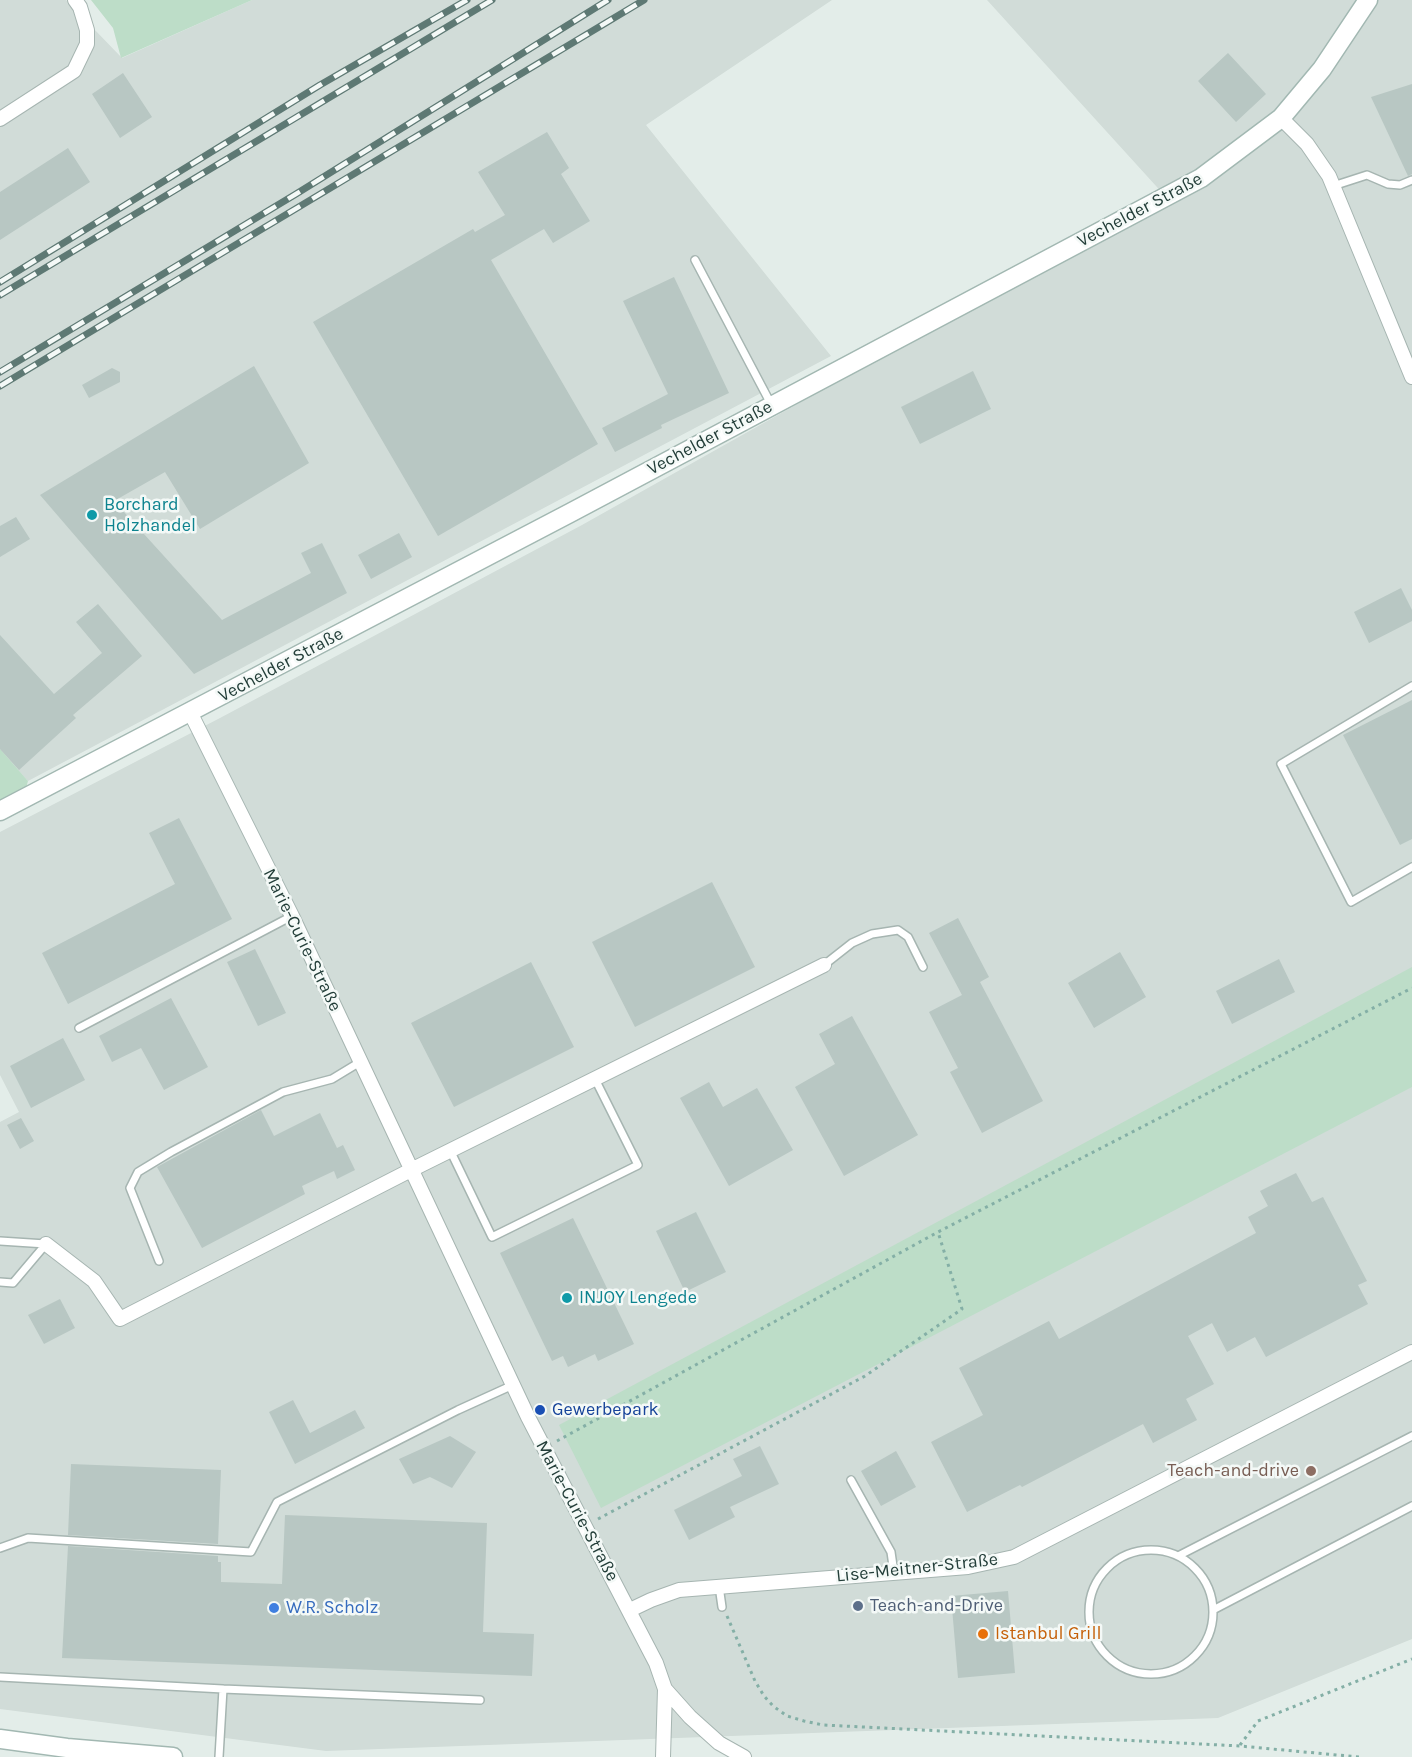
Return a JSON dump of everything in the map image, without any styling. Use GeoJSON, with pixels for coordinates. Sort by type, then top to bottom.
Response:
{"type":"FeatureCollection","features":[{"type":"Feature","properties":{"kind":"main road","name":"Vechelder Straße"},"geometry":{"type":"LineString","coordinates":[[0,811],[1201,178],[1281,118],[1322,69],[1368,0]]}},
{"type":"Feature","properties":{"kind":"main road"},"geometry":{"type":"LineString","coordinates":[[0,1739],[67,1748],[173,1757]]}},
{"type":"Feature","properties":{"kind":"street"},"geometry":{"type":"LineString","coordinates":[[0,119],[74,71],[87,44],[87,30],[80,7],[75,0]]}},
{"type":"Feature","properties":{"kind":"street"},"geometry":{"type":"LineString","coordinates":[[1281,118],[1306,144],[1329,176],[1412,377]]}},
{"type":"Feature","properties":{"kind":"street","name":"Marie-Curie-Straße"},"geometry":{"type":"LineString","coordinates":[[190,712],[292,916],[513,1385],[656,1663],[665,1689],[663,1757]]}},
{"type":"Feature","properties":{"kind":"street"},"geometry":{"type":"LineString","coordinates":[[46,1244],[93,1281],[120,1319],[450,1150],[824,965]]}},
{"type":"Feature","properties":{"kind":"street","name":"Lise-Meitner-Straße"},"geometry":{"type":"LineString","coordinates":[[630,1611],[651,1600],[679,1590],[968,1566],[1014,1557],[1412,1352]]}},
{"type":"Feature","properties":{"kind":"street","name":"Marie-Curie-Straße"},"geometry":{"type":"LineString","coordinates":[[665,1689],[690,1717],[719,1743],[744,1757]]}},
{"type":"Feature","properties":{"kind":"lane"},"geometry":{"type":"LineString","coordinates":[[1334,186],[1367,176],[1388,184],[1400,185],[1412,180]]}},
{"type":"Feature","properties":{"kind":"lane"},"geometry":{"type":"LineString","coordinates":[[695,260],[771,405]]}},
{"type":"Feature","properties":{"kind":"lane"},"geometry":{"type":"LineString","coordinates":[[1412,686],[1281,764],[1351,902],[1412,867]]}},
{"type":"Feature","properties":{"kind":"lane"},"geometry":{"type":"LineString","coordinates":[[79,1028],[292,916]]}},
{"type":"Feature","properties":{"kind":"lane"},"geometry":{"type":"LineString","coordinates":[[824,965],[852,944],[872,934],[898,930],[908,937],[923,968]]}},
{"type":"Feature","properties":{"kind":"lane"},"geometry":{"type":"LineString","coordinates":[[159,1261],[130,1188],[138,1172],[283,1092],[332,1079],[360,1062]]}},
{"type":"Feature","properties":{"kind":"lane"},"geometry":{"type":"LineString","coordinates":[[450,1150],[492,1237],[638,1166],[595,1079]]}},
{"type":"Feature","properties":{"kind":"lane"},"geometry":{"type":"LineString","coordinates":[[0,1241],[46,1244]]}},
{"type":"Feature","properties":{"kind":"lane"},"geometry":{"type":"LineString","coordinates":[[0,1282],[13,1283],[46,1244]]}},
{"type":"Feature","properties":{"kind":"lane"},"geometry":{"type":"LineString","coordinates":[[0,1548],[28,1538],[251,1552],[277,1502],[458,1410],[513,1385]]}},
{"type":"Feature","properties":{"kind":"lane"},"geometry":{"type":"LineString","coordinates":[[1178,1556],[1412,1436]]}},
{"type":"Feature","properties":{"kind":"lane"},"geometry":{"type":"LineString","coordinates":[[851,1480],[891,1552],[894,1573]]}},
{"type":"Feature","properties":{"kind":"lane"},"geometry":{"type":"LineString","coordinates":[[1213,1610],[1412,1506]]}},
{"type":"Feature","properties":{"kind":"lane"},"geometry":{"type":"LineString","coordinates":[[1158,1550],[1178,1556],[1192,1565],[1203,1578],[1210,1593],[1213,1610],[1211,1630],[1202,1648],[1188,1663],[1170,1672],[1150,1675],[1131,1672],[1113,1662],[1099,1648],[1090,1630],[1088,1610],[1102,1572],[1118,1558],[1137,1551],[1158,1550]]}},
{"type":"Feature","properties":{"kind":"lane"},"geometry":{"type":"LineString","coordinates":[[719,1586],[722,1606]]}},
{"type":"Feature","properties":{"kind":"lane"},"geometry":{"type":"LineString","coordinates":[[0,1677],[480,1700]]}},
{"type":"Feature","properties":{"kind":"lane"},"geometry":{"type":"LineString","coordinates":[[219,1757],[223,1689]]}},
{"type":"Feature","properties":{"kind":"path"},"geometry":{"type":"LineString","coordinates":[[545,1448],[938,1232],[1412,988]]}},
{"type":"Feature","properties":{"kind":"path"},"geometry":{"type":"LineString","coordinates":[[585,1525],[865,1376],[962,1309],[938,1232]]}},
{"type":"Feature","properties":{"kind":"path"},"geometry":{"type":"LineString","coordinates":[[722,1606],[755,1681],[764,1696],[787,1716],[804,1721],[823,1725],[905,1730],[1239,1746],[1359,1757]]}},
{"type":"Feature","properties":{"kind":"path"},"geometry":{"type":"LineString","coordinates":[[1239,1746],[1258,1721],[1412,1659]]}},
{"type":"Feature","properties":{"kind":"shaded area"},"geometry":{"type":"Polygon","coordinates":[[[0,0],[66,0],[122,58],[252,0],[832,0],[646,125],[831,356],[28,781],[0,750],[0,0]]]}},
{"type":"Feature","properties":{"kind":"shaded area"},"geometry":{"type":"Polygon","coordinates":[[[987,0],[1412,0],[1412,1639],[1218,1718],[326,1751],[0,1709],[0,1122],[19,1112],[0,1075],[0,832],[220,718],[582,525],[1166,197],[987,0]]]}},
{"type":"Feature","properties":{"kind":"green space"},"geometry":{"type":"Polygon","coordinates":[[[91,0],[252,0],[121,58],[113,28],[91,0]]]}},
{"type":"Feature","properties":{"kind":"green space"},"geometry":{"type":"Polygon","coordinates":[[[0,749],[28,781],[23,799],[0,811],[0,749]]]}},
{"type":"Feature","properties":{"kind":"green space"},"geometry":{"type":"Polygon","coordinates":[[[1412,967],[1412,1087],[601,1508],[559,1425],[1412,967]]]}},
{"type":"Feature","properties":{"kind":"building"},"geometry":{"type":"Polygon","coordinates":[[[1228,53],[1266,94],[1236,122],[1198,81],[1228,53]]]}},
{"type":"Feature","properties":{"kind":"building"},"geometry":{"type":"Polygon","coordinates":[[[123,73],[152,117],[120,138],[92,94],[123,73]]]}},
{"type":"Feature","properties":{"kind":"building"},"geometry":{"type":"Polygon","coordinates":[[[1412,84],[1412,174],[1408,176],[1371,97],[1412,84]]]}},
{"type":"Feature","properties":{"kind":"building"},"geometry":{"type":"Polygon","coordinates":[[[547,132],[569,168],[561,174],[590,221],[553,243],[544,229],[491,260],[598,444],[438,536],[313,322],[473,229],[475,232],[505,215],[478,172],[547,132]]]}},
{"type":"Feature","properties":{"kind":"building"},"geometry":{"type":"Polygon","coordinates":[[[68,148],[90,182],[0,240],[0,192],[68,148]]]}},
{"type":"Feature","properties":{"kind":"building"},"geometry":{"type":"Polygon","coordinates":[[[674,277],[729,393],[661,425],[662,428],[615,452],[602,428],[668,394],[623,301],[674,277]]]}},
{"type":"Feature","properties":{"kind":"building","name":"Borchard Holzhandel"},"geometry":{"type":"Polygon","coordinates":[[[254,366],[309,463],[200,529],[165,472],[114,501],[222,620],[311,573],[301,553],[322,543],[347,593],[194,674],[40,495],[254,366]]]}},
{"type":"Feature","properties":{"kind":"building"},"geometry":{"type":"Polygon","coordinates":[[[112,368],[120,372],[120,382],[89,398],[82,385],[112,368]]]}},
{"type":"Feature","properties":{"kind":"building"},"geometry":{"type":"Polygon","coordinates":[[[973,371],[991,409],[920,444],[901,407],[973,371]]]}},
{"type":"Feature","properties":{"kind":"building"},"geometry":{"type":"Polygon","coordinates":[[[16,517],[30,539],[0,557],[0,526],[16,517]]]}},
{"type":"Feature","properties":{"kind":"building"},"geometry":{"type":"Polygon","coordinates":[[[399,533],[412,557],[371,579],[358,555],[399,533]]]}},
{"type":"Feature","properties":{"kind":"building"},"geometry":{"type":"Polygon","coordinates":[[[1401,588],[1412,610],[1412,621],[1369,643],[1354,612],[1401,588]]]}},
{"type":"Feature","properties":{"kind":"building"},"geometry":{"type":"Polygon","coordinates":[[[98,604],[142,656],[73,715],[76,718],[19,770],[0,749],[0,635],[54,694],[102,653],[76,622],[98,604]]]}},
{"type":"Feature","properties":{"kind":"building"},"geometry":{"type":"Polygon","coordinates":[[[1412,700],[1412,839],[1400,845],[1343,735],[1412,700]]]}},
{"type":"Feature","properties":{"kind":"building"},"geometry":{"type":"Polygon","coordinates":[[[179,818],[232,919],[68,1004],[42,953],[175,884],[149,833],[179,818]]]}},
{"type":"Feature","properties":{"kind":"building"},"geometry":{"type":"Polygon","coordinates":[[[712,882],[755,967],[635,1027],[592,942],[712,882]]]}},
{"type":"Feature","properties":{"kind":"building"},"geometry":{"type":"Polygon","coordinates":[[[958,918],[989,977],[980,982],[1043,1101],[982,1133],[950,1072],[958,1068],[929,1012],[962,995],[929,933],[958,918]]]}},
{"type":"Feature","properties":{"kind":"building"},"geometry":{"type":"Polygon","coordinates":[[[255,949],[286,1013],[258,1026],[227,962],[255,949]]]}},
{"type":"Feature","properties":{"kind":"building"},"geometry":{"type":"Polygon","coordinates":[[[1120,952],[1146,997],[1094,1028],[1068,983],[1120,952]]]}},
{"type":"Feature","properties":{"kind":"building"},"geometry":{"type":"Polygon","coordinates":[[[1279,959],[1295,992],[1232,1024],[1216,991],[1279,959]]]}},
{"type":"Feature","properties":{"kind":"building"},"geometry":{"type":"Polygon","coordinates":[[[531,962],[574,1047],[454,1107],[411,1023],[531,962]]]}},
{"type":"Feature","properties":{"kind":"building"},"geometry":{"type":"Polygon","coordinates":[[[171,998],[208,1067],[164,1090],[141,1048],[112,1062],[99,1036],[171,998]]]}},
{"type":"Feature","properties":{"kind":"building"},"geometry":{"type":"Polygon","coordinates":[[[852,1016],[918,1135],[844,1176],[795,1087],[835,1064],[819,1034],[852,1016]]]}},
{"type":"Feature","properties":{"kind":"building"},"geometry":{"type":"Polygon","coordinates":[[[63,1038],[85,1080],[31,1108],[10,1066],[63,1038]]]}},
{"type":"Feature","properties":{"kind":"building"},"geometry":{"type":"Polygon","coordinates":[[[709,1082],[723,1107],[757,1088],[793,1150],[729,1186],[680,1098],[709,1082]]]}},
{"type":"Feature","properties":{"kind":"building"},"geometry":{"type":"Polygon","coordinates":[[[261,1110],[274,1136],[320,1113],[337,1148],[343,1145],[355,1170],[337,1179],[334,1171],[302,1186],[305,1194],[202,1248],[157,1167],[261,1110]]]}},
{"type":"Feature","properties":{"kind":"building"},"geometry":{"type":"Polygon","coordinates":[[[21,1118],[34,1141],[20,1149],[7,1125],[21,1118]]]}},
{"type":"Feature","properties":{"kind":"building"},"geometry":{"type":"Polygon","coordinates":[[[1296,1173],[1312,1202],[1323,1197],[1367,1281],[1358,1285],[1368,1304],[1266,1357],[1255,1337],[1227,1352],[1212,1323],[1188,1336],[1214,1384],[1186,1399],[1197,1420],[1153,1443],[1143,1424],[1022,1487],[1020,1485],[967,1512],[931,1442],[983,1415],[959,1368],[1049,1321],[1059,1339],[1256,1233],[1248,1217],[1268,1206],[1260,1191],[1296,1173]]]}},
{"type":"Feature","properties":{"kind":"building"},"geometry":{"type":"Polygon","coordinates":[[[696,1212],[726,1272],[685,1292],[656,1231],[696,1212]]]}},
{"type":"Feature","properties":{"kind":"building","name":"INJOY Lengede"},"geometry":{"type":"Polygon","coordinates":[[[573,1218],[634,1344],[598,1361],[595,1354],[568,1367],[563,1356],[552,1361],[500,1253],[573,1218]]]}},
{"type":"Feature","properties":{"kind":"building"},"geometry":{"type":"Polygon","coordinates":[[[60,1299],[75,1328],[44,1344],[28,1315],[60,1299]]]}},
{"type":"Feature","properties":{"kind":"building"},"geometry":{"type":"Polygon","coordinates":[[[293,1400],[310,1433],[355,1410],[365,1428],[295,1464],[269,1412],[293,1400]]]}},
{"type":"Feature","properties":{"kind":"building"},"geometry":{"type":"Polygon","coordinates":[[[450,1436],[476,1452],[452,1488],[430,1477],[413,1484],[399,1459],[450,1436]]]}},
{"type":"Feature","properties":{"kind":"building"},"geometry":{"type":"Polygon","coordinates":[[[760,1446],[779,1484],[730,1507],[735,1517],[689,1540],[674,1510],[742,1476],[733,1459],[760,1446]]]}},
{"type":"Feature","properties":{"kind":"building"},"geometry":{"type":"Polygon","coordinates":[[[896,1451],[916,1487],[881,1506],[861,1471],[896,1451]]]}},
{"type":"Feature","properties":{"kind":"building"},"geometry":{"type":"Polygon","coordinates":[[[71,1464],[221,1470],[218,1544],[68,1535],[71,1464]]]}},
{"type":"Feature","properties":{"kind":"building","name":"W.R. Scholz"},"geometry":{"type":"Polygon","coordinates":[[[285,1515],[487,1523],[483,1632],[534,1634],[532,1676],[62,1658],[68,1546],[218,1556],[218,1562],[221,1562],[221,1582],[282,1584],[285,1515]]]}},
{"type":"Feature","properties":{"kind":"building","name":"Istanbul Grill"},"geometry":{"type":"Polygon","coordinates":[[[1008,1591],[1015,1673],[958,1678],[951,1596],[1008,1591]]]}},
{"type":"Feature","properties":{"kind":"railway"},"geometry":{"type":"LineString","coordinates":[[0,282],[320,85],[467,0]]}},
{"type":"Feature","properties":{"kind":"railway"},"geometry":{"type":"LineString","coordinates":[[0,295],[492,0]]}},
{"type":"Feature","properties":{"kind":"railway"},"geometry":{"type":"LineString","coordinates":[[0,372],[296,194],[608,0]]}},
{"type":"Feature","properties":{"kind":"railway"},"geometry":{"type":"LineString","coordinates":[[0,386],[644,0]]}},
{"type":"Feature","properties":{"kind":"place","name":"Borchard Holzhandel"},"geometry":{"type":"Point","coordinates":[92,515]}},
{"type":"Feature","properties":{"kind":"place","name":"INJOY Lengede"},"geometry":{"type":"Point","coordinates":[567,1298]}},
{"type":"Feature","properties":{"kind":"place","name":"Gewerbepark"},"geometry":{"type":"Point","coordinates":[540,1410]}},
{"type":"Feature","properties":{"kind":"place","name":"Teach-and-drive"},"geometry":{"type":"Point","coordinates":[1311,1471]}},
{"type":"Feature","properties":{"kind":"place","name":"Teach-and-Drive"},"geometry":{"type":"Point","coordinates":[858,1606]}},
{"type":"Feature","properties":{"kind":"place","name":"W.R. Scholz"},"geometry":{"type":"Point","coordinates":[274,1608]}},
{"type":"Feature","properties":{"kind":"place","name":"Istanbul Grill"},"geometry":{"type":"Point","coordinates":[983,1634]}}]}
